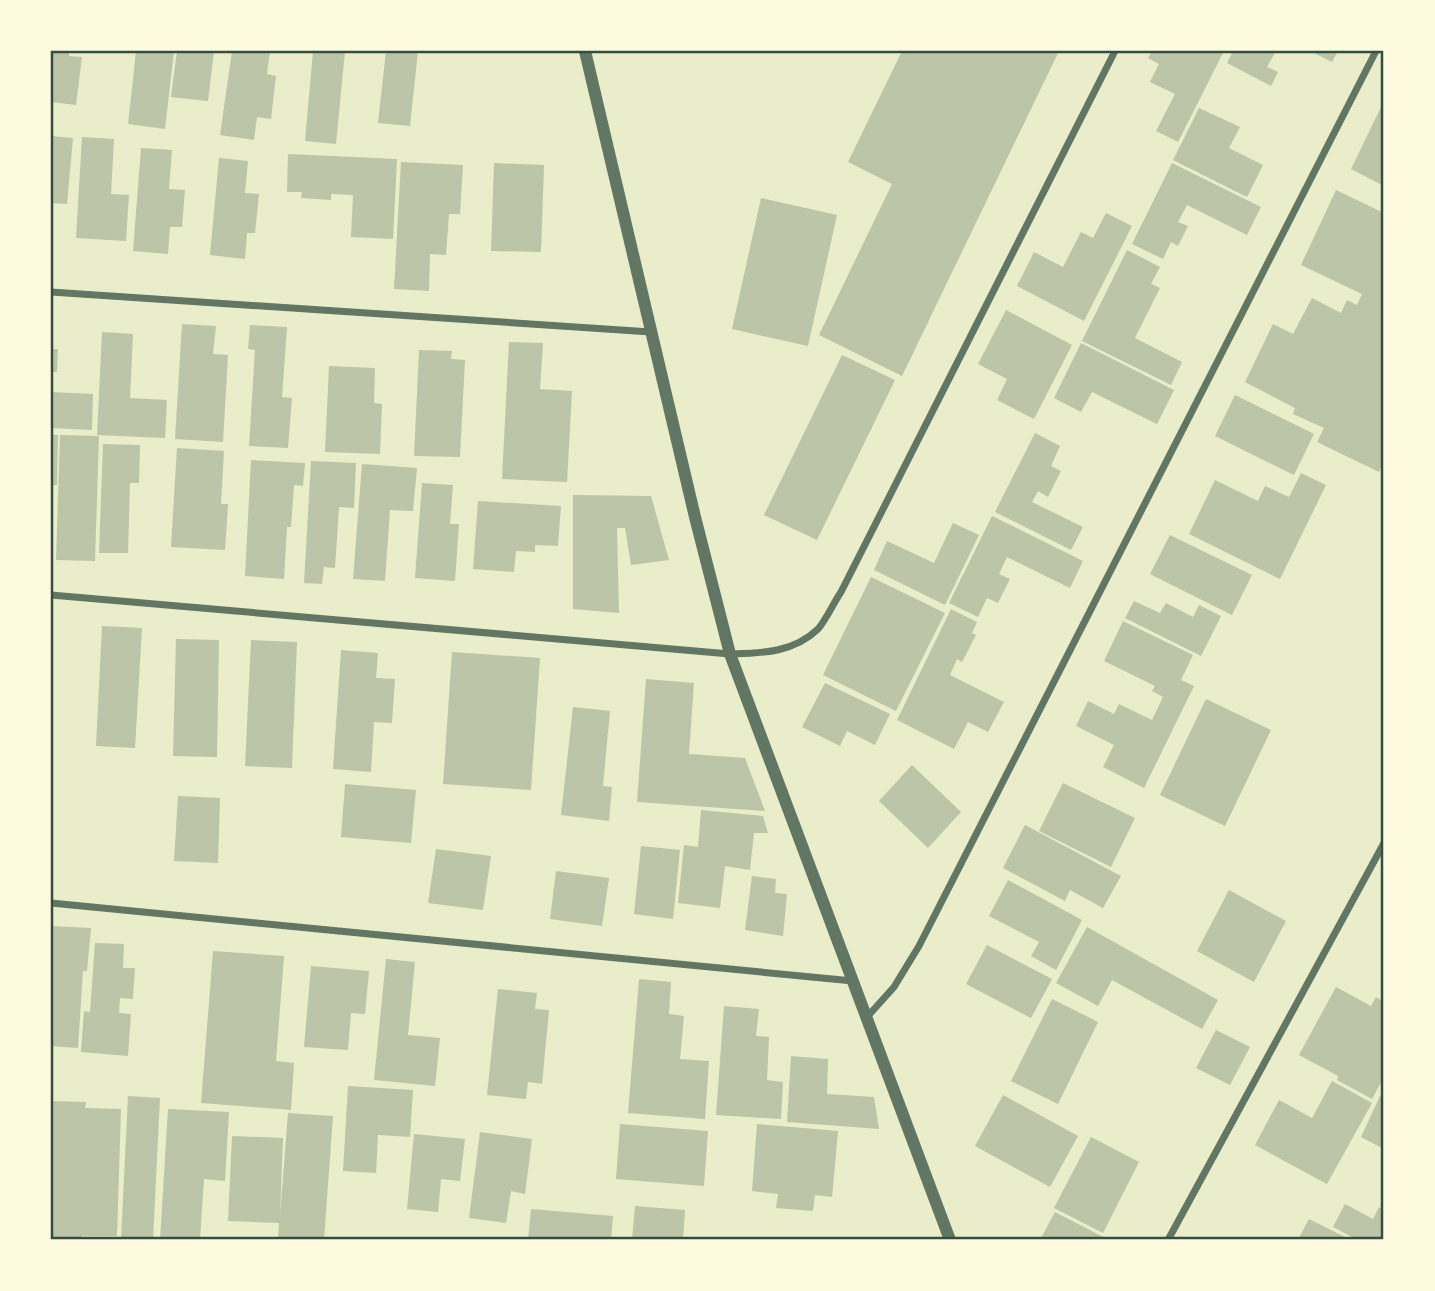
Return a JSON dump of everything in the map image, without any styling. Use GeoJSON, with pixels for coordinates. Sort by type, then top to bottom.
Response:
{"type":"FeatureCollection","features":[{"type":"Feature","properties":{"kind":"street"},"geometry":{"type":"LineString","coordinates":[[585,51],[730,654],[950,1240]]}},
{"type":"Feature","properties":{"kind":"street"},"geometry":{"type":"LineString","coordinates":[[51,595],[730,654],[770,653],[795,645],[818,629],[841,592],[1115,51]]}},
{"type":"Feature","properties":{"kind":"street"},"geometry":{"type":"LineString","coordinates":[[867,1017],[894,987],[919,946],[1377,51]]}},
{"type":"Feature","properties":{"kind":"street"},"geometry":{"type":"LineString","coordinates":[[51,292],[651,332]]}},
{"type":"Feature","properties":{"kind":"street"},"geometry":{"type":"LineString","coordinates":[[1168,1240],[1384,843]]}},
{"type":"Feature","properties":{"kind":"street"},"geometry":{"type":"LineString","coordinates":[[51,903],[854,981]]}},
{"type":"Feature","properties":{"kind":"building"},"geometry":{"type":"Polygon","coordinates":[[[51,51],[69,51],[69,56],[82,57],[76,105],[51,102],[51,51]]]}},
{"type":"Feature","properties":{"kind":"building"},"geometry":{"type":"Polygon","coordinates":[[[136,51],[174,51],[165,129],[128,124],[136,51]]]}},
{"type":"Feature","properties":{"kind":"building"},"geometry":{"type":"Polygon","coordinates":[[[177,51],[214,51],[208,101],[171,97],[177,51]]]}},
{"type":"Feature","properties":{"kind":"building"},"geometry":{"type":"Polygon","coordinates":[[[232,51],[270,51],[267,74],[276,76],[271,119],[257,117],[254,140],[220,135],[232,51]]]}},
{"type":"Feature","properties":{"kind":"building"},"geometry":{"type":"Polygon","coordinates":[[[313,51],[345,51],[336,144],[305,141],[313,51]]]}},
{"type":"Feature","properties":{"kind":"building"},"geometry":{"type":"Polygon","coordinates":[[[386,51],[418,51],[410,126],[378,123],[386,51]]]}},
{"type":"Feature","properties":{"kind":"building"},"geometry":{"type":"Polygon","coordinates":[[[902,51],[1059,51],[902,376],[819,335],[892,184],[848,162],[902,51]]]}},
{"type":"Feature","properties":{"kind":"building"},"geometry":{"type":"Polygon","coordinates":[[[1152,51],[1224,51],[1178,142],[1156,131],[1175,94],[1150,82],[1159,64],[1148,58],[1152,51]]]}},
{"type":"Feature","properties":{"kind":"building"},"geometry":{"type":"Polygon","coordinates":[[[1233,51],[1276,51],[1267,67],[1278,72],[1271,86],[1227,63],[1233,51]]]}},
{"type":"Feature","properties":{"kind":"building"},"geometry":{"type":"Polygon","coordinates":[[[1310,51],[1338,51],[1332,62],[1310,51]]]}},
{"type":"Feature","properties":{"kind":"building"},"geometry":{"type":"Polygon","coordinates":[[[1384,101],[1384,186],[1351,169],[1384,101]]]}},
{"type":"Feature","properties":{"kind":"building"},"geometry":{"type":"Polygon","coordinates":[[[1199,108],[1240,127],[1229,148],[1263,165],[1247,197],[1173,160],[1199,108]]]}},
{"type":"Feature","properties":{"kind":"building"},"geometry":{"type":"Polygon","coordinates":[[[51,136],[73,138],[67,204],[51,203],[51,136]]]}},
{"type":"Feature","properties":{"kind":"building"},"geometry":{"type":"Polygon","coordinates":[[[82,137],[114,139],[111,194],[129,195],[126,241],[76,238],[82,137]]]}},
{"type":"Feature","properties":{"kind":"building"},"geometry":{"type":"Polygon","coordinates":[[[141,148],[172,150],[169,189],[185,190],[182,227],[170,227],[168,254],[133,251],[141,148]]]}},
{"type":"Feature","properties":{"kind":"building"},"geometry":{"type":"Polygon","coordinates":[[[288,154],[397,159],[393,239],[351,237],[353,195],[331,194],[331,200],[301,198],[302,192],[287,192],[288,154]]]}},
{"type":"Feature","properties":{"kind":"building"},"geometry":{"type":"Polygon","coordinates":[[[219,158],[248,161],[245,193],[259,194],[255,233],[247,233],[245,259],[210,255],[219,158]]]}},
{"type":"Feature","properties":{"kind":"building"},"geometry":{"type":"Polygon","coordinates":[[[401,162],[463,165],[460,214],[449,214],[446,255],[430,254],[429,291],[394,289],[401,162]]]}},
{"type":"Feature","properties":{"kind":"building"},"geometry":{"type":"Polygon","coordinates":[[[494,163],[544,165],[541,252],[491,251],[494,163]]]}},
{"type":"Feature","properties":{"kind":"building"},"geometry":{"type":"Polygon","coordinates":[[[1172,163],[1261,207],[1247,235],[1187,205],[1178,222],[1188,226],[1178,246],[1171,242],[1163,259],[1132,244],[1172,163]]]}},
{"type":"Feature","properties":{"kind":"building"},"geometry":{"type":"Polygon","coordinates":[[[1336,190],[1384,213],[1384,461],[1379,472],[1317,442],[1324,428],[1293,414],[1295,408],[1245,382],[1273,324],[1293,334],[1312,298],[1341,313],[1347,300],[1357,305],[1362,294],[1301,265],[1336,190]]]}},
{"type":"Feature","properties":{"kind":"building"},"geometry":{"type":"Polygon","coordinates":[[[761,198],[837,215],[808,346],[732,329],[761,198]]]}},
{"type":"Feature","properties":{"kind":"building"},"geometry":{"type":"Polygon","coordinates":[[[1106,213],[1132,226],[1084,321],[1017,286],[1034,252],[1063,267],[1081,232],[1093,238],[1106,213]]]}},
{"type":"Feature","properties":{"kind":"building"},"geometry":{"type":"Polygon","coordinates":[[[1127,250],[1160,267],[1151,284],[1160,288],[1135,338],[1182,362],[1171,385],[1082,341],[1127,250]]]}},
{"type":"Feature","properties":{"kind":"building"},"geometry":{"type":"Polygon","coordinates":[[[1006,310],[1072,345],[1034,419],[997,400],[1007,379],[978,364],[1006,310]]]}},
{"type":"Feature","properties":{"kind":"building"},"geometry":{"type":"Polygon","coordinates":[[[182,324],[216,326],[213,354],[228,355],[223,442],[175,439],[182,324]]]}},
{"type":"Feature","properties":{"kind":"building"},"geometry":{"type":"Polygon","coordinates":[[[250,325],[287,327],[282,397],[292,398],[288,448],[249,446],[255,350],[248,349],[250,325]]]}},
{"type":"Feature","properties":{"kind":"building"},"geometry":{"type":"Polygon","coordinates":[[[102,332],[133,334],[130,398],[167,400],[165,438],[97,435],[102,332]]]}},
{"type":"Feature","properties":{"kind":"building"},"geometry":{"type":"Polygon","coordinates":[[[509,342],[543,343],[540,389],[572,391],[567,482],[502,479],[509,342]]]}},
{"type":"Feature","properties":{"kind":"building"},"geometry":{"type":"Polygon","coordinates":[[[1081,343],[1174,390],[1157,424],[1092,392],[1081,412],[1054,398],[1081,343]]]}},
{"type":"Feature","properties":{"kind":"building"},"geometry":{"type":"Polygon","coordinates":[[[51,349],[58,349],[57,372],[51,372],[51,349]]]}},
{"type":"Feature","properties":{"kind":"building"},"geometry":{"type":"Polygon","coordinates":[[[419,350],[452,351],[451,359],[465,360],[460,457],[414,456],[419,350]]]}},
{"type":"Feature","properties":{"kind":"building"},"geometry":{"type":"Polygon","coordinates":[[[842,355],[895,380],[817,540],[764,515],[842,355]]]}},
{"type":"Feature","properties":{"kind":"building"},"geometry":{"type":"Polygon","coordinates":[[[329,366],[375,368],[374,403],[382,404],[380,454],[325,452],[329,366]]]}},
{"type":"Feature","properties":{"kind":"building"},"geometry":{"type":"Polygon","coordinates":[[[51,392],[93,394],[92,430],[51,428],[51,392]]]}},
{"type":"Feature","properties":{"kind":"building"},"geometry":{"type":"Polygon","coordinates":[[[1235,395],[1314,434],[1294,475],[1215,436],[1235,395]]]}},
{"type":"Feature","properties":{"kind":"building"},"geometry":{"type":"Polygon","coordinates":[[[1035,433],[1060,446],[1051,466],[1061,471],[1048,497],[1038,491],[1032,502],[1083,527],[1071,550],[995,512],[1035,433]]]}},
{"type":"Feature","properties":{"kind":"building"},"geometry":{"type":"Polygon","coordinates":[[[51,435],[58,435],[57,485],[51,485],[51,435]]]}},
{"type":"Feature","properties":{"kind":"building"},"geometry":{"type":"Polygon","coordinates":[[[60,435],[99,436],[95,561],[56,560],[60,435]]]}},
{"type":"Feature","properties":{"kind":"building"},"geometry":{"type":"Polygon","coordinates":[[[103,444],[140,445],[139,483],[130,483],[128,553],[99,553],[103,444]]]}},
{"type":"Feature","properties":{"kind":"building"},"geometry":{"type":"Polygon","coordinates":[[[177,448],[224,451],[221,504],[228,504],[225,550],[171,547],[177,448]]]}},
{"type":"Feature","properties":{"kind":"building"},"geometry":{"type":"Polygon","coordinates":[[[251,460],[305,463],[303,486],[294,485],[291,527],[287,527],[284,579],[245,576],[251,460]]]}},
{"type":"Feature","properties":{"kind":"building"},"geometry":{"type":"Polygon","coordinates":[[[311,461],[356,463],[354,508],[339,507],[335,568],[324,567],[322,584],[304,583],[311,461]]]}},
{"type":"Feature","properties":{"kind":"building"},"geometry":{"type":"Polygon","coordinates":[[[362,464],[417,468],[413,511],[390,510],[385,581],[353,579],[362,464]]]}},
{"type":"Feature","properties":{"kind":"building"},"geometry":{"type":"Polygon","coordinates":[[[1301,473],[1326,485],[1280,579],[1189,534],[1215,480],[1258,501],[1265,486],[1289,497],[1301,473]]]}},
{"type":"Feature","properties":{"kind":"building"},"geometry":{"type":"Polygon","coordinates":[[[422,483],[453,485],[450,524],[459,524],[455,581],[415,578],[422,483]]]}},
{"type":"Feature","properties":{"kind":"building"},"geometry":{"type":"Polygon","coordinates":[[[573,495],[651,496],[669,560],[631,565],[625,528],[617,528],[619,613],[573,609],[573,495]]]}},
{"type":"Feature","properties":{"kind":"building"},"geometry":{"type":"Polygon","coordinates":[[[478,501],[561,506],[558,546],[535,545],[535,552],[516,551],[514,572],[473,569],[478,501]]]}},
{"type":"Feature","properties":{"kind":"building"},"geometry":{"type":"Polygon","coordinates":[[[992,516],[1083,561],[1070,588],[1007,557],[999,574],[1010,579],[998,603],[987,598],[978,617],[949,603],[992,516]]]}},
{"type":"Feature","properties":{"kind":"building"},"geometry":{"type":"Polygon","coordinates":[[[953,523],[979,535],[945,605],[874,570],[887,541],[934,563],[953,523]]]}},
{"type":"Feature","properties":{"kind":"building"},"geometry":{"type":"Polygon","coordinates":[[[1170,535],[1252,575],[1232,615],[1150,574],[1170,535]]]}},
{"type":"Feature","properties":{"kind":"building"},"geometry":{"type":"Polygon","coordinates":[[[871,577],[945,613],[896,711],[823,675],[871,577]]]}},
{"type":"Feature","properties":{"kind":"building"},"geometry":{"type":"Polygon","coordinates":[[[1134,601],[1160,613],[1166,603],[1193,617],[1199,605],[1221,616],[1201,656],[1125,618],[1134,601]]]}},
{"type":"Feature","properties":{"kind":"building"},"geometry":{"type":"Polygon","coordinates":[[[951,609],[977,622],[972,633],[976,635],[962,662],[957,659],[950,675],[1004,702],[988,732],[968,722],[954,749],[897,720],[951,609]]]}},
{"type":"Feature","properties":{"kind":"building"},"geometry":{"type":"Polygon","coordinates":[[[1123,621],[1193,655],[1181,680],[1194,686],[1144,788],[1103,767],[1114,745],[1076,726],[1088,701],[1114,714],[1119,704],[1152,720],[1163,697],[1152,691],[1155,686],[1104,661],[1123,621]]]}},
{"type":"Feature","properties":{"kind":"building"},"geometry":{"type":"Polygon","coordinates":[[[102,626],[142,628],[135,748],[96,746],[102,626]]]}},
{"type":"Feature","properties":{"kind":"building"},"geometry":{"type":"Polygon","coordinates":[[[176,639],[219,640],[217,757],[173,756],[176,639]]]}},
{"type":"Feature","properties":{"kind":"building"},"geometry":{"type":"Polygon","coordinates":[[[251,640],[297,642],[292,768],[245,766],[251,640]]]}},
{"type":"Feature","properties":{"kind":"building"},"geometry":{"type":"Polygon","coordinates":[[[341,650],[378,653],[376,678],[395,679],[392,723],[374,722],[371,772],[333,769],[341,650]]]}},
{"type":"Feature","properties":{"kind":"building"},"geometry":{"type":"Polygon","coordinates":[[[452,652],[540,658],[531,790],[443,784],[452,652]]]}},
{"type":"Feature","properties":{"kind":"building"},"geometry":{"type":"Polygon","coordinates":[[[646,679],[694,683],[689,754],[745,758],[765,811],[637,802],[646,679]]]}},
{"type":"Feature","properties":{"kind":"building"},"geometry":{"type":"Polygon","coordinates":[[[825,683],[890,714],[875,745],[847,731],[840,746],[802,727],[825,683]]]}},
{"type":"Feature","properties":{"kind":"building"},"geometry":{"type":"Polygon","coordinates":[[[1206,699],[1271,730],[1225,826],[1160,795],[1206,699]]]}},
{"type":"Feature","properties":{"kind":"building"},"geometry":{"type":"Polygon","coordinates":[[[573,707],[610,711],[603,786],[612,787],[609,821],[561,815],[573,707]]]}},
{"type":"Feature","properties":{"kind":"building"},"geometry":{"type":"Polygon","coordinates":[[[912,765],[961,812],[928,848],[879,801],[912,765]]]}},
{"type":"Feature","properties":{"kind":"building"},"geometry":{"type":"Polygon","coordinates":[[[1063,783],[1135,818],[1111,867],[1039,831],[1063,783]]]}},
{"type":"Feature","properties":{"kind":"building"},"geometry":{"type":"Polygon","coordinates":[[[345,784],[416,790],[411,843],[341,837],[345,784]]]}},
{"type":"Feature","properties":{"kind":"building"},"geometry":{"type":"Polygon","coordinates":[[[178,796],[220,798],[218,863],[174,861],[178,796]]]}},
{"type":"Feature","properties":{"kind":"building"},"geometry":{"type":"Polygon","coordinates":[[[701,810],[763,816],[768,833],[754,833],[750,870],[725,866],[720,908],[678,903],[684,845],[698,847],[701,810]]]}},
{"type":"Feature","properties":{"kind":"building"},"geometry":{"type":"Polygon","coordinates":[[[1025,825],[1121,876],[1103,908],[1070,890],[1065,901],[1003,868],[1025,825]]]}},
{"type":"Feature","properties":{"kind":"building"},"geometry":{"type":"Polygon","coordinates":[[[641,846],[680,850],[673,919],[634,914],[641,846]]]}},
{"type":"Feature","properties":{"kind":"building"},"geometry":{"type":"Polygon","coordinates":[[[436,849],[491,856],[483,910],[428,903],[436,849]]]}},
{"type":"Feature","properties":{"kind":"building"},"geometry":{"type":"Polygon","coordinates":[[[556,871],[609,878],[602,926],[550,919],[556,871]]]}},
{"type":"Feature","properties":{"kind":"building"},"geometry":{"type":"Polygon","coordinates":[[[752,876],[776,879],[775,893],[787,894],[783,936],[745,930],[752,876]]]}},
{"type":"Feature","properties":{"kind":"building"},"geometry":{"type":"Polygon","coordinates":[[[1008,880],[1082,920],[1056,970],[1031,956],[1039,942],[989,916],[1008,880]]]}},
{"type":"Feature","properties":{"kind":"building"},"geometry":{"type":"Polygon","coordinates":[[[1229,890],[1286,921],[1254,982],[1197,951],[1229,890]]]}},
{"type":"Feature","properties":{"kind":"building"},"geometry":{"type":"Polygon","coordinates":[[[51,926],[91,928],[87,971],[83,971],[78,1048],[51,1046],[51,926]]]}},
{"type":"Feature","properties":{"kind":"building"},"geometry":{"type":"Polygon","coordinates":[[[1087,927],[1218,1000],[1202,1029],[1112,980],[1098,1006],[1056,983],[1087,927]]]}},
{"type":"Feature","properties":{"kind":"building"},"geometry":{"type":"Polygon","coordinates":[[[95,943],[124,944],[123,968],[135,968],[133,999],[120,998],[119,1013],[131,1014],[128,1056],[81,1052],[84,1011],[90,1012],[95,943]]]}},
{"type":"Feature","properties":{"kind":"building"},"geometry":{"type":"Polygon","coordinates":[[[987,945],[1052,979],[1031,1018],[966,984],[987,945]]]}},
{"type":"Feature","properties":{"kind":"building"},"geometry":{"type":"Polygon","coordinates":[[[213,951],[284,956],[276,1061],[294,1063],[291,1110],[201,1103],[213,951]]]}},
{"type":"Feature","properties":{"kind":"building"},"geometry":{"type":"Polygon","coordinates":[[[386,959],[415,962],[408,1035],[440,1038],[435,1086],[374,1080],[386,959]]]}},
{"type":"Feature","properties":{"kind":"building"},"geometry":{"type":"Polygon","coordinates":[[[311,966],[369,971],[365,1014],[351,1013],[348,1050],[304,1047],[311,966]]]}},
{"type":"Feature","properties":{"kind":"building"},"geometry":{"type":"Polygon","coordinates":[[[639,979],[671,982],[669,1014],[684,1016],[680,1059],[709,1061],[705,1119],[628,1113],[639,979]]]}},
{"type":"Feature","properties":{"kind":"building"},"geometry":{"type":"Polygon","coordinates":[[[1336,987],[1371,1006],[1376,997],[1384,1002],[1384,1077],[1372,1099],[1337,1080],[1338,1076],[1299,1055],[1336,987]]]}},
{"type":"Feature","properties":{"kind":"building"},"geometry":{"type":"Polygon","coordinates":[[[498,989],[537,993],[535,1009],[549,1010],[542,1084],[528,1082],[526,1099],[487,1095],[498,989]]]}},
{"type":"Feature","properties":{"kind":"building"},"geometry":{"type":"Polygon","coordinates":[[[1052,999],[1098,1022],[1058,1104],[1011,1081],[1052,999]]]}},
{"type":"Feature","properties":{"kind":"building"},"geometry":{"type":"Polygon","coordinates":[[[724,1006],[759,1009],[756,1036],[769,1037],[767,1080],[783,1082],[781,1119],[716,1115],[724,1006]]]}},
{"type":"Feature","properties":{"kind":"building"},"geometry":{"type":"Polygon","coordinates":[[[1216,1030],[1250,1047],[1230,1085],[1196,1068],[1216,1030]]]}},
{"type":"Feature","properties":{"kind":"building"},"geometry":{"type":"Polygon","coordinates":[[[791,1056],[828,1059],[827,1094],[874,1097],[879,1129],[787,1122],[791,1056]]]}},
{"type":"Feature","properties":{"kind":"building"},"geometry":{"type":"Polygon","coordinates":[[[1332,1081],[1372,1103],[1327,1184],[1255,1145],[1279,1100],[1312,1118],[1332,1081]]]}},
{"type":"Feature","properties":{"kind":"building"},"geometry":{"type":"Polygon","coordinates":[[[348,1086],[413,1090],[410,1137],[378,1135],[376,1173],[343,1171],[348,1086]]]}},
{"type":"Feature","properties":{"kind":"building"},"geometry":{"type":"Polygon","coordinates":[[[1003,1095],[1078,1136],[1050,1187],[975,1146],[1003,1095]]]}},
{"type":"Feature","properties":{"kind":"building"},"geometry":{"type":"Polygon","coordinates":[[[128,1096],[160,1098],[153,1240],[121,1240],[128,1096]]]}},
{"type":"Feature","properties":{"kind":"building"},"geometry":{"type":"Polygon","coordinates":[[[1380,1096],[1384,1098],[1382,1148],[1361,1137],[1380,1096]]]}},
{"type":"Feature","properties":{"kind":"building"},"geometry":{"type":"Polygon","coordinates":[[[51,1101],[86,1102],[85,1108],[121,1109],[117,1236],[82,1236],[82,1240],[51,1240],[51,1101]]]}},
{"type":"Feature","properties":{"kind":"building"},"geometry":{"type":"Polygon","coordinates":[[[168,1109],[229,1112],[225,1181],[204,1179],[200,1240],[160,1240],[168,1109]]]}},
{"type":"Feature","properties":{"kind":"building"},"geometry":{"type":"Polygon","coordinates":[[[288,1113],[333,1116],[324,1240],[278,1240],[279,1223],[228,1221],[232,1136],[283,1138],[280,1216],[288,1113]]]}},
{"type":"Feature","properties":{"kind":"building"},"geometry":{"type":"Polygon","coordinates":[[[620,1124],[708,1131],[704,1186],[616,1179],[620,1124]]]}},
{"type":"Feature","properties":{"kind":"building"},"geometry":{"type":"Polygon","coordinates":[[[757,1124],[838,1131],[832,1197],[815,1195],[813,1211],[776,1208],[778,1194],[752,1191],[757,1124]]]}},
{"type":"Feature","properties":{"kind":"building"},"geometry":{"type":"Polygon","coordinates":[[[480,1132],[532,1139],[525,1194],[511,1191],[506,1223],[469,1218],[480,1132]]]}},
{"type":"Feature","properties":{"kind":"building"},"geometry":{"type":"Polygon","coordinates":[[[414,1134],[465,1139],[460,1181],[441,1179],[438,1212],[407,1209],[414,1134]]]}},
{"type":"Feature","properties":{"kind":"building"},"geometry":{"type":"Polygon","coordinates":[[[1091,1137],[1139,1162],[1103,1233],[1054,1208],[1091,1137]]]}},
{"type":"Feature","properties":{"kind":"building"},"geometry":{"type":"Polygon","coordinates":[[[1345,1204],[1373,1219],[1379,1207],[1384,1210],[1384,1240],[1358,1240],[1333,1227],[1345,1204]]]}},
{"type":"Feature","properties":{"kind":"building"},"geometry":{"type":"Polygon","coordinates":[[[635,1206],[685,1210],[683,1240],[632,1240],[635,1206]]]}},
{"type":"Feature","properties":{"kind":"building"},"geometry":{"type":"Polygon","coordinates":[[[531,1209],[613,1216],[611,1240],[528,1240],[531,1209]]]}},
{"type":"Feature","properties":{"kind":"building"},"geometry":{"type":"Polygon","coordinates":[[[1055,1212],[1109,1240],[1040,1240],[1055,1212]]]}},
{"type":"Feature","properties":{"kind":"building"},"geometry":{"type":"Polygon","coordinates":[[[1309,1219],[1351,1240],[1298,1240],[1309,1219]]]}}]}
